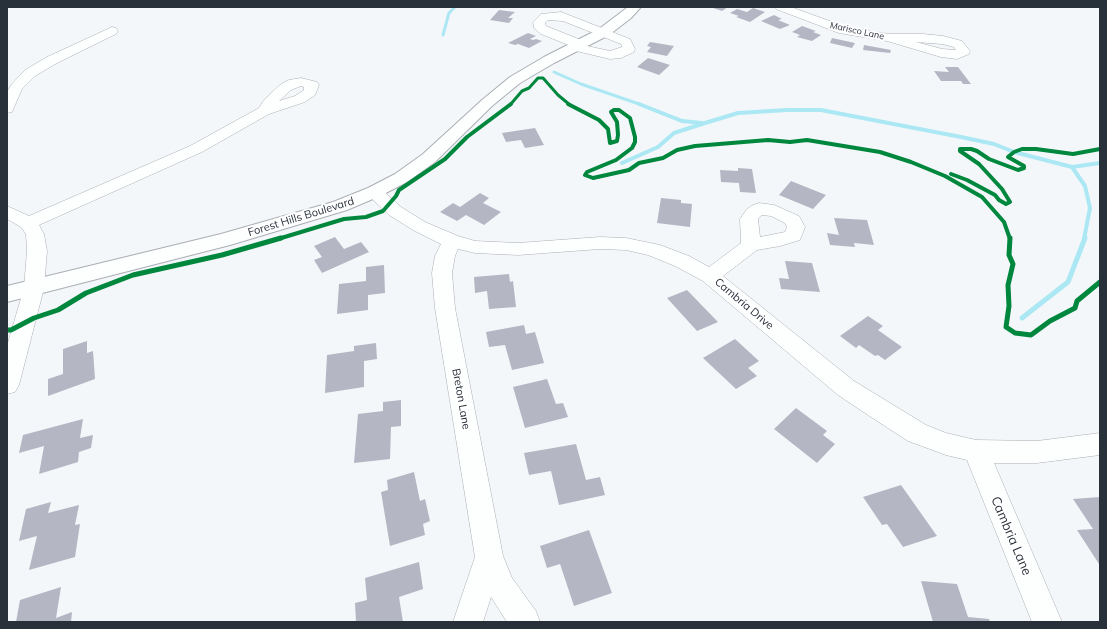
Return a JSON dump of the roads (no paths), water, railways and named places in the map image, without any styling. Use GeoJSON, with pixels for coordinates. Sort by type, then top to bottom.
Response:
{"type":"FeatureCollection","features":[{"type":"Feature","properties":{"kind":"main road","name":"Forest Hills Boulevard"},"geometry":{"type":"LineString","coordinates":[[7,294],[230,238],[340,206],[374,192],[401,178],[429,158],[487,103],[515,80],[548,60],[579,46],[604,32],[627,16],[635,7]]}},
{"type":"Feature","properties":{"kind":"street","name":"Marisco Lane"},"geometry":{"type":"LineString","coordinates":[[780,7],[843,30],[889,38]]}},
{"type":"Feature","properties":{"kind":"street"},"geometry":{"type":"LineString","coordinates":[[561,16],[626,42],[629,49],[616,55],[610,55],[579,46],[545,32],[540,28],[539,22],[545,17],[561,16]]}},
{"type":"Feature","properties":{"kind":"street"},"geometry":{"type":"LineString","coordinates":[[7,109],[16,88],[30,73],[52,60],[112,31]]}},
{"type":"Feature","properties":{"kind":"street"},"geometry":{"type":"LineString","coordinates":[[28,223],[196,149],[234,130],[264,111]]}},
{"type":"Feature","properties":{"kind":"street","name":"Cambria Drive"},"geometry":{"type":"LineString","coordinates":[[374,192],[395,211],[419,226],[452,241],[475,247],[510,249],[600,243],[626,244],[653,250],[682,261],[710,276],[846,388],[917,433],[946,444],[976,451],[1037,452],[1100,444]]}},
{"type":"Feature","properties":{"kind":"street"},"geometry":{"type":"LineString","coordinates":[[7,212],[28,223],[35,234],[38,250],[34,288],[7,385]]}},
{"type":"Feature","properties":{"kind":"street","name":"Breton Lane"},"geometry":{"type":"LineString","coordinates":[[452,241],[445,256],[442,273],[445,308],[489,557],[502,588],[525,622]]}},
{"type":"Feature","properties":{"kind":"street"},"geometry":{"type":"LineString","coordinates":[[710,276],[751,245]]}},
{"type":"Feature","properties":{"kind":"street","name":"Cambria Lane"},"geometry":{"type":"LineString","coordinates":[[976,451],[1047,622]]}},
{"type":"Feature","properties":{"kind":"street","name":"Breton Lane"},"geometry":{"type":"LineString","coordinates":[[468,622],[489,557]]}},
{"type":"Feature","properties":{"kind":"waterway"},"geometry":{"type":"LineString","coordinates":[[443,35],[449,13],[455,7]]}},
{"type":"Feature","properties":{"kind":"waterway"},"geometry":{"type":"LineString","coordinates":[[554,72],[581,84],[642,105]]}},
{"type":"Feature","properties":{"kind":"waterway"},"geometry":{"type":"LineString","coordinates":[[639,104],[682,121],[702,123]]}},
{"type":"Feature","properties":{"kind":"waterway"},"geometry":{"type":"LineString","coordinates":[[622,163],[658,147],[674,133],[738,113],[787,110],[821,110],[994,144],[1014,152],[1072,167]]}},
{"type":"Feature","properties":{"kind":"waterway"},"geometry":{"type":"LineString","coordinates":[[1072,167],[1100,163]]}},
{"type":"Feature","properties":{"kind":"waterway"},"geometry":{"type":"LineString","coordinates":[[1072,167],[1085,186],[1090,208],[1084,239]]}},
{"type":"Feature","properties":{"kind":"waterway"},"geometry":{"type":"LineString","coordinates":[[1022,318],[1068,282],[1085,238]]}}]}
